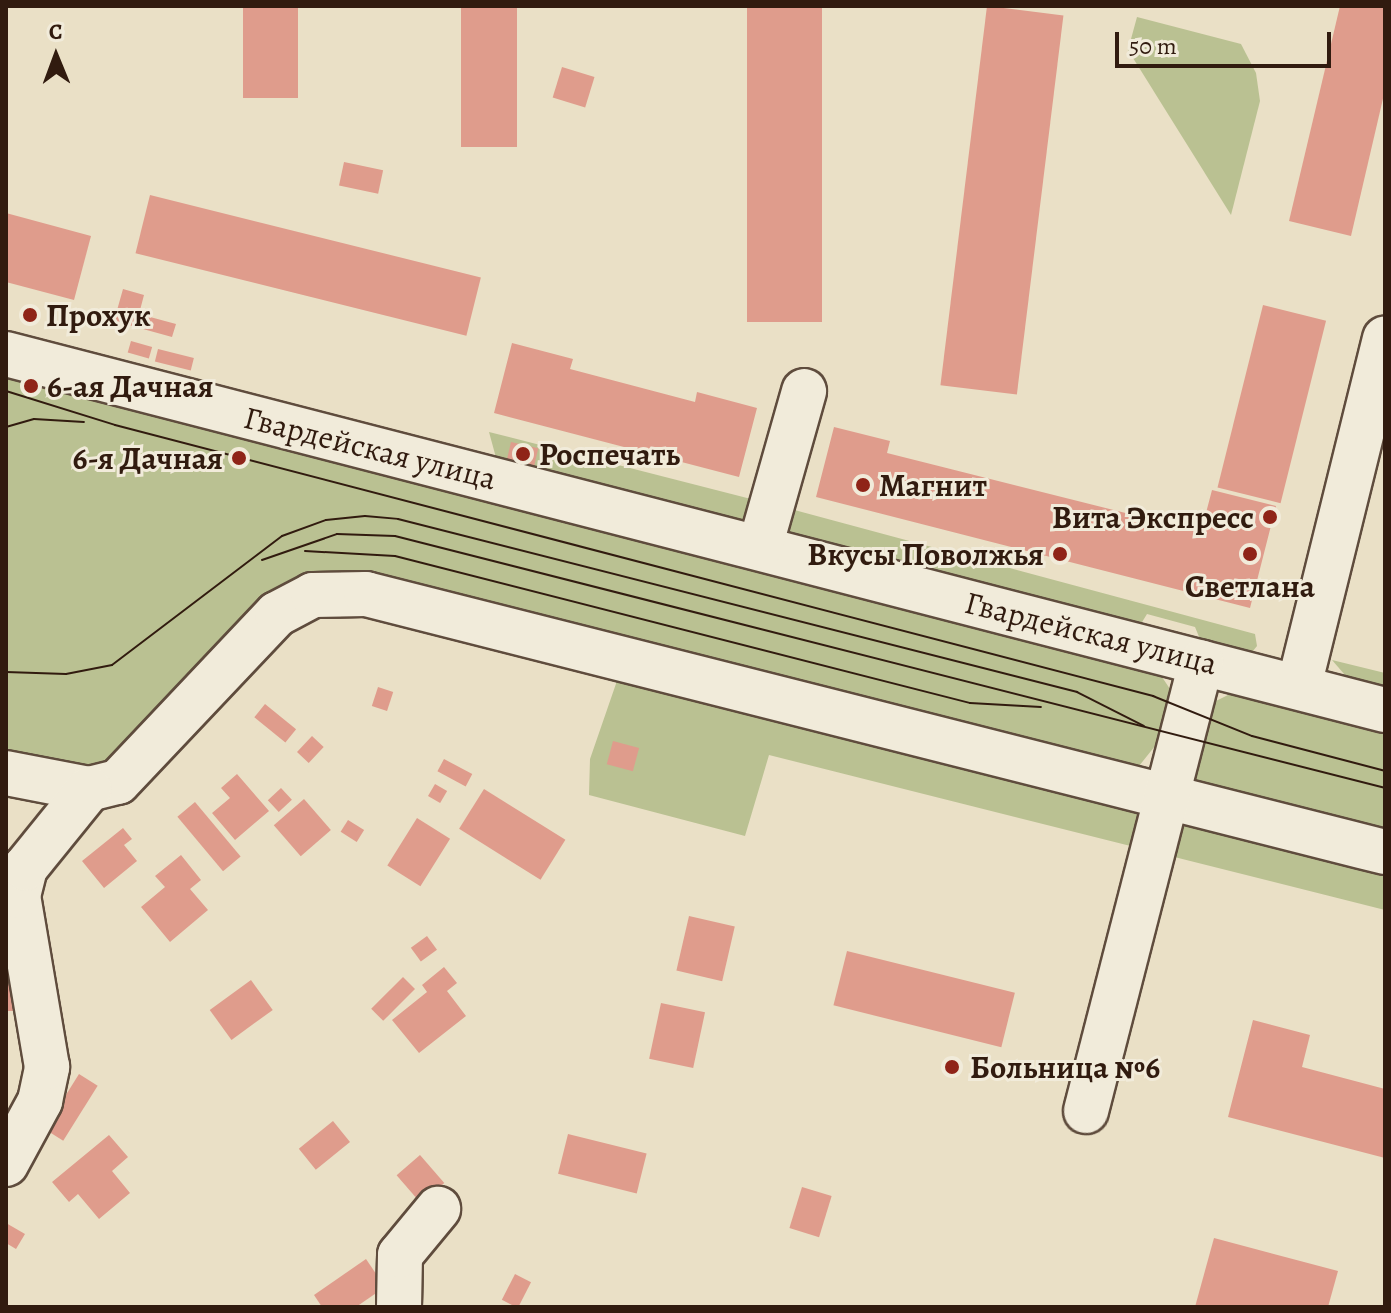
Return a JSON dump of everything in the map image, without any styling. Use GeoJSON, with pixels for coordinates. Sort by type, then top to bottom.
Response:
{"type":"FeatureCollection","features":[{"type":"Feature","properties":{"kind":"street"},"geometry":{"type":"LineString","coordinates":[[1299,686],[1385,338]]}},
{"type":"Feature","properties":{"kind":"street","name":"Гвардейская улица"},"geometry":{"type":"LineString","coordinates":[[6,354],[1385,710]]}},
{"type":"Feature","properties":{"kind":"street"},"geometry":{"type":"LineString","coordinates":[[760,547],[804,391]]}},
{"type":"Feature","properties":{"kind":"street"},"geometry":{"type":"LineString","coordinates":[[6,773],[89,789],[118,782],[277,614],[313,595],[366,594],[1385,852]]}},
{"type":"Feature","properties":{"kind":"street"},"geometry":{"type":"LineString","coordinates":[[1086,1111],[1201,662]]}},
{"type":"Feature","properties":{"kind":"street"},"geometry":{"type":"LineString","coordinates":[[6,1164],[40,1101],[47,1067],[18,896],[25,868],[89,789]]}},
{"type":"Feature","properties":{"kind":"street"},"geometry":{"type":"LineString","coordinates":[[399,1307],[400,1255],[438,1209]]}},
{"type":"Feature","properties":{"kind":"green space"},"geometry":{"type":"Polygon","coordinates":[[[1137,17],[1241,44],[1256,73],[1260,101],[1231,215],[1128,50],[1137,17]]]}},
{"type":"Feature","properties":{"kind":"green space"},"geometry":{"type":"Polygon","coordinates":[[[6,370],[1156,668],[1172,692],[1159,741],[1139,766],[1126,770],[325,582],[109,766],[88,773],[6,760],[6,370]]]}},
{"type":"Feature","properties":{"kind":"green space"},"geometry":{"type":"Polygon","coordinates":[[[489,432],[751,499],[741,524],[498,465],[489,432]]]}},
{"type":"Feature","properties":{"kind":"green space"},"geometry":{"type":"Polygon","coordinates":[[[787,508],[1255,634],[1257,646],[1248,657],[1202,644],[1195,627],[1147,614],[1139,627],[783,533],[787,508]]]}},
{"type":"Feature","properties":{"kind":"green space"},"geometry":{"type":"Polygon","coordinates":[[[1332,660],[1385,673],[1385,693],[1351,682],[1332,660]]]}},
{"type":"Feature","properties":{"kind":"green space"},"geometry":{"type":"Polygon","coordinates":[[[619,675],[1385,869],[1385,910],[769,755],[745,836],[589,795],[590,759],[619,675]]]}},
{"type":"Feature","properties":{"kind":"green space"},"geometry":{"type":"Polygon","coordinates":[[[1232,693],[1385,725],[1385,843],[1195,788],[1185,772],[1203,720],[1214,702],[1232,693]]]}},
{"type":"Feature","properties":{"kind":"building"},"geometry":{"type":"Polygon","coordinates":[[[243,6],[298,6],[298,98],[243,98],[243,6]]]}},
{"type":"Feature","properties":{"kind":"building"},"geometry":{"type":"Polygon","coordinates":[[[461,6],[517,6],[517,147],[461,147],[461,6]]]}},
{"type":"Feature","properties":{"kind":"building"},"geometry":{"type":"Polygon","coordinates":[[[747,6],[822,6],[822,322],[747,322],[747,6]]]}},
{"type":"Feature","properties":{"kind":"building"},"geometry":{"type":"Polygon","coordinates":[[[987,6],[1063,15],[1017,395],[940,385],[987,6]]]}},
{"type":"Feature","properties":{"kind":"building"},"geometry":{"type":"Polygon","coordinates":[[[1340,6],[1385,6],[1385,90],[1351,236],[1289,221],[1340,6]]]}},
{"type":"Feature","properties":{"kind":"building"},"geometry":{"type":"Polygon","coordinates":[[[562,67],[595,77],[585,108],[553,98],[562,67]]]}},
{"type":"Feature","properties":{"kind":"building"},"geometry":{"type":"Polygon","coordinates":[[[344,162],[383,170],[378,194],[339,185],[344,162]]]}},
{"type":"Feature","properties":{"kind":"building"},"geometry":{"type":"Polygon","coordinates":[[[150,195],[481,277],[466,336],[135,253],[150,195]]]}},
{"type":"Feature","properties":{"kind":"building"},"geometry":{"type":"Polygon","coordinates":[[[6,213],[91,236],[74,300],[6,282],[6,213]]]}},
{"type":"Feature","properties":{"kind":"building"},"geometry":{"type":"Polygon","coordinates":[[[123,289],[144,295],[139,314],[176,324],[172,337],[114,321],[123,289]]]}},
{"type":"Feature","properties":{"kind":"building"},"geometry":{"type":"Polygon","coordinates":[[[1263,305],[1326,321],[1281,503],[1218,487],[1263,305]]]}},
{"type":"Feature","properties":{"kind":"building"},"geometry":{"type":"Polygon","coordinates":[[[131,341],[152,347],[149,359],[128,353],[131,341]]]}},
{"type":"Feature","properties":{"kind":"building"},"geometry":{"type":"Polygon","coordinates":[[[512,343],[573,359],[570,369],[695,402],[697,392],[757,408],[739,477],[494,413],[512,343]]]}},
{"type":"Feature","properties":{"kind":"building"},"geometry":{"type":"Polygon","coordinates":[[[158,349],[194,358],[191,371],[155,362],[158,349]]]}},
{"type":"Feature","properties":{"kind":"building"},"geometry":{"type":"Polygon","coordinates":[[[834,427],[890,441],[887,453],[1201,532],[1212,490],[1276,506],[1250,608],[816,497],[834,427]]]}},
{"type":"Feature","properties":{"kind":"building"},"geometry":{"type":"Polygon","coordinates":[[[511,442],[538,448],[534,466],[507,460],[511,442]]]}},
{"type":"Feature","properties":{"kind":"building"},"geometry":{"type":"Polygon","coordinates":[[[378,687],[393,692],[387,711],[372,706],[378,687]]]}},
{"type":"Feature","properties":{"kind":"building"},"geometry":{"type":"Polygon","coordinates":[[[265,704],[296,729],[285,742],[254,717],[265,704]]]}},
{"type":"Feature","properties":{"kind":"building"},"geometry":{"type":"Polygon","coordinates":[[[312,736],[324,747],[309,763],[297,752],[312,736]]]}},
{"type":"Feature","properties":{"kind":"building"},"geometry":{"type":"Polygon","coordinates":[[[613,741],[639,748],[633,771],[607,764],[613,741]]]}},
{"type":"Feature","properties":{"kind":"building"},"geometry":{"type":"Polygon","coordinates":[[[444,759],[472,774],[466,786],[437,771],[444,759]]]}},
{"type":"Feature","properties":{"kind":"building"},"geometry":{"type":"Polygon","coordinates":[[[237,774],[269,811],[235,840],[212,813],[230,798],[221,788],[237,774]]]}},
{"type":"Feature","properties":{"kind":"building"},"geometry":{"type":"Polygon","coordinates":[[[435,784],[447,791],[440,803],[428,796],[435,784]]]}},
{"type":"Feature","properties":{"kind":"building"},"geometry":{"type":"Polygon","coordinates":[[[281,788],[292,800],[279,812],[268,800],[281,788]]]}},
{"type":"Feature","properties":{"kind":"building"},"geometry":{"type":"Polygon","coordinates":[[[484,789],[565,840],[541,880],[459,829],[484,789]]]}},
{"type":"Feature","properties":{"kind":"building"},"geometry":{"type":"Polygon","coordinates":[[[304,799],[331,830],[301,856],[274,825],[304,799]]]}},
{"type":"Feature","properties":{"kind":"building"},"geometry":{"type":"Polygon","coordinates":[[[195,802],[241,856],[223,871],[177,817],[195,802]]]}},
{"type":"Feature","properties":{"kind":"building"},"geometry":{"type":"Polygon","coordinates":[[[417,818],[450,839],[420,886],[387,865],[417,818]]]}},
{"type":"Feature","properties":{"kind":"building"},"geometry":{"type":"Polygon","coordinates":[[[348,820],[364,830],[357,842],[341,832],[348,820]]]}},
{"type":"Feature","properties":{"kind":"building"},"geometry":{"type":"Polygon","coordinates":[[[123,828],[132,839],[124,845],[137,861],[104,888],[82,861],[123,828]]]}},
{"type":"Feature","properties":{"kind":"building"},"geometry":{"type":"Polygon","coordinates":[[[181,855],[201,880],[190,889],[208,910],[170,942],[141,907],[165,887],[155,876],[181,855]]]}},
{"type":"Feature","properties":{"kind":"building"},"geometry":{"type":"Polygon","coordinates":[[[689,916],[735,927],[722,981],[676,971],[689,916]]]}},
{"type":"Feature","properties":{"kind":"building"},"geometry":{"type":"Polygon","coordinates":[[[427,936],[437,950],[421,962],[411,948],[427,936]]]}},
{"type":"Feature","properties":{"kind":"building"},"geometry":{"type":"Polygon","coordinates":[[[847,951],[1015,993],[1001,1047],[833,1005],[847,951]]]}},
{"type":"Feature","properties":{"kind":"building"},"geometry":{"type":"Polygon","coordinates":[[[444,967],[457,983],[447,991],[466,1016],[419,1053],[392,1020],[427,992],[422,985],[444,967]]]}},
{"type":"Feature","properties":{"kind":"building"},"geometry":{"type":"Polygon","coordinates":[[[403,977],[415,989],[383,1021],[371,1009],[403,977]]]}},
{"type":"Feature","properties":{"kind":"building"},"geometry":{"type":"Polygon","coordinates":[[[251,980],[273,1010],[231,1040],[210,1010],[251,980]]]}},
{"type":"Feature","properties":{"kind":"building"},"geometry":{"type":"Polygon","coordinates":[[[6,984],[17,985],[14,1011],[6,1011],[6,984]]]}},
{"type":"Feature","properties":{"kind":"building"},"geometry":{"type":"Polygon","coordinates":[[[661,1003],[705,1012],[693,1068],[649,1059],[661,1003]]]}},
{"type":"Feature","properties":{"kind":"building"},"geometry":{"type":"Polygon","coordinates":[[[1253,1020],[1310,1035],[1302,1067],[1385,1089],[1385,1158],[1228,1117],[1253,1020]]]}},
{"type":"Feature","properties":{"kind":"building"},"geometry":{"type":"Polygon","coordinates":[[[79,1074],[98,1086],[63,1141],[45,1129],[79,1074]]]}},
{"type":"Feature","properties":{"kind":"building"},"geometry":{"type":"Polygon","coordinates":[[[333,1121],[350,1142],[316,1170],[299,1149],[333,1121]]]}},
{"type":"Feature","properties":{"kind":"building"},"geometry":{"type":"Polygon","coordinates":[[[568,1134],[647,1154],[637,1193],[558,1174],[568,1134]]]}},
{"type":"Feature","properties":{"kind":"building"},"geometry":{"type":"Polygon","coordinates":[[[109,1135],[128,1157],[112,1171],[130,1193],[99,1219],[78,1194],[69,1202],[52,1182],[109,1135]]]}},
{"type":"Feature","properties":{"kind":"building"},"geometry":{"type":"Polygon","coordinates":[[[420,1155],[444,1183],[421,1203],[397,1175],[420,1155]]]}},
{"type":"Feature","properties":{"kind":"building"},"geometry":{"type":"Polygon","coordinates":[[[802,1187],[832,1196],[819,1237],[789,1228],[802,1187]]]}},
{"type":"Feature","properties":{"kind":"building"},"geometry":{"type":"Polygon","coordinates":[[[6,1223],[25,1234],[16,1249],[6,1243],[6,1223]]]}},
{"type":"Feature","properties":{"kind":"building"},"geometry":{"type":"Polygon","coordinates":[[[1214,1238],[1338,1271],[1328,1307],[1195,1307],[1214,1238]]]}},
{"type":"Feature","properties":{"kind":"building"},"geometry":{"type":"Polygon","coordinates":[[[366,1259],[385,1287],[356,1307],[322,1307],[314,1295],[366,1259]]]}},
{"type":"Feature","properties":{"kind":"building"},"geometry":{"type":"Polygon","coordinates":[[[515,1274],[531,1282],[518,1307],[502,1300],[515,1274]]]}},
{"type":"Feature","properties":{"kind":"tram line"},"geometry":{"type":"LineString","coordinates":[[6,391],[115,425],[1153,696],[1252,736],[1385,771]]}},
{"type":"Feature","properties":{"kind":"tram line"},"geometry":{"type":"LineString","coordinates":[[6,427],[34,419],[84,422]]}},
{"type":"Feature","properties":{"kind":"tram line"},"geometry":{"type":"LineString","coordinates":[[6,672],[66,674],[112,665],[282,536],[326,520],[365,516],[398,519],[1077,692],[1144,726]]}},
{"type":"Feature","properties":{"kind":"tram line"},"geometry":{"type":"LineString","coordinates":[[262,560],[337,534],[395,536],[1385,788]]}},
{"type":"Feature","properties":{"kind":"tram line"},"geometry":{"type":"LineString","coordinates":[[305,551],[395,556],[970,703],[1041,707]]}},
{"type":"Feature","properties":{"kind":"place","name":"Прохук"},"geometry":{"type":"Point","coordinates":[30,315]}},
{"type":"Feature","properties":{"kind":"place","name":"6-ая Дачная"},"geometry":{"type":"Point","coordinates":[31,386]}},
{"type":"Feature","properties":{"kind":"place","name":"Роспечать"},"geometry":{"type":"Point","coordinates":[523,454]}},
{"type":"Feature","properties":{"kind":"place","name":"6-я Дачная"},"geometry":{"type":"Point","coordinates":[239,458]}},
{"type":"Feature","properties":{"kind":"place","name":"Магнит"},"geometry":{"type":"Point","coordinates":[863,485]}},
{"type":"Feature","properties":{"kind":"place","name":"Вита Экспресс"},"geometry":{"type":"Point","coordinates":[1270,517]}},
{"type":"Feature","properties":{"kind":"place","name":"Вкусы Поволжья"},"geometry":{"type":"Point","coordinates":[1060,554]}},
{"type":"Feature","properties":{"kind":"place","name":"Светлана"},"geometry":{"type":"Point","coordinates":[1250,554]}},
{"type":"Feature","properties":{"kind":"place","name":"Больница №6"},"geometry":{"type":"Point","coordinates":[952,1067]}}]}
